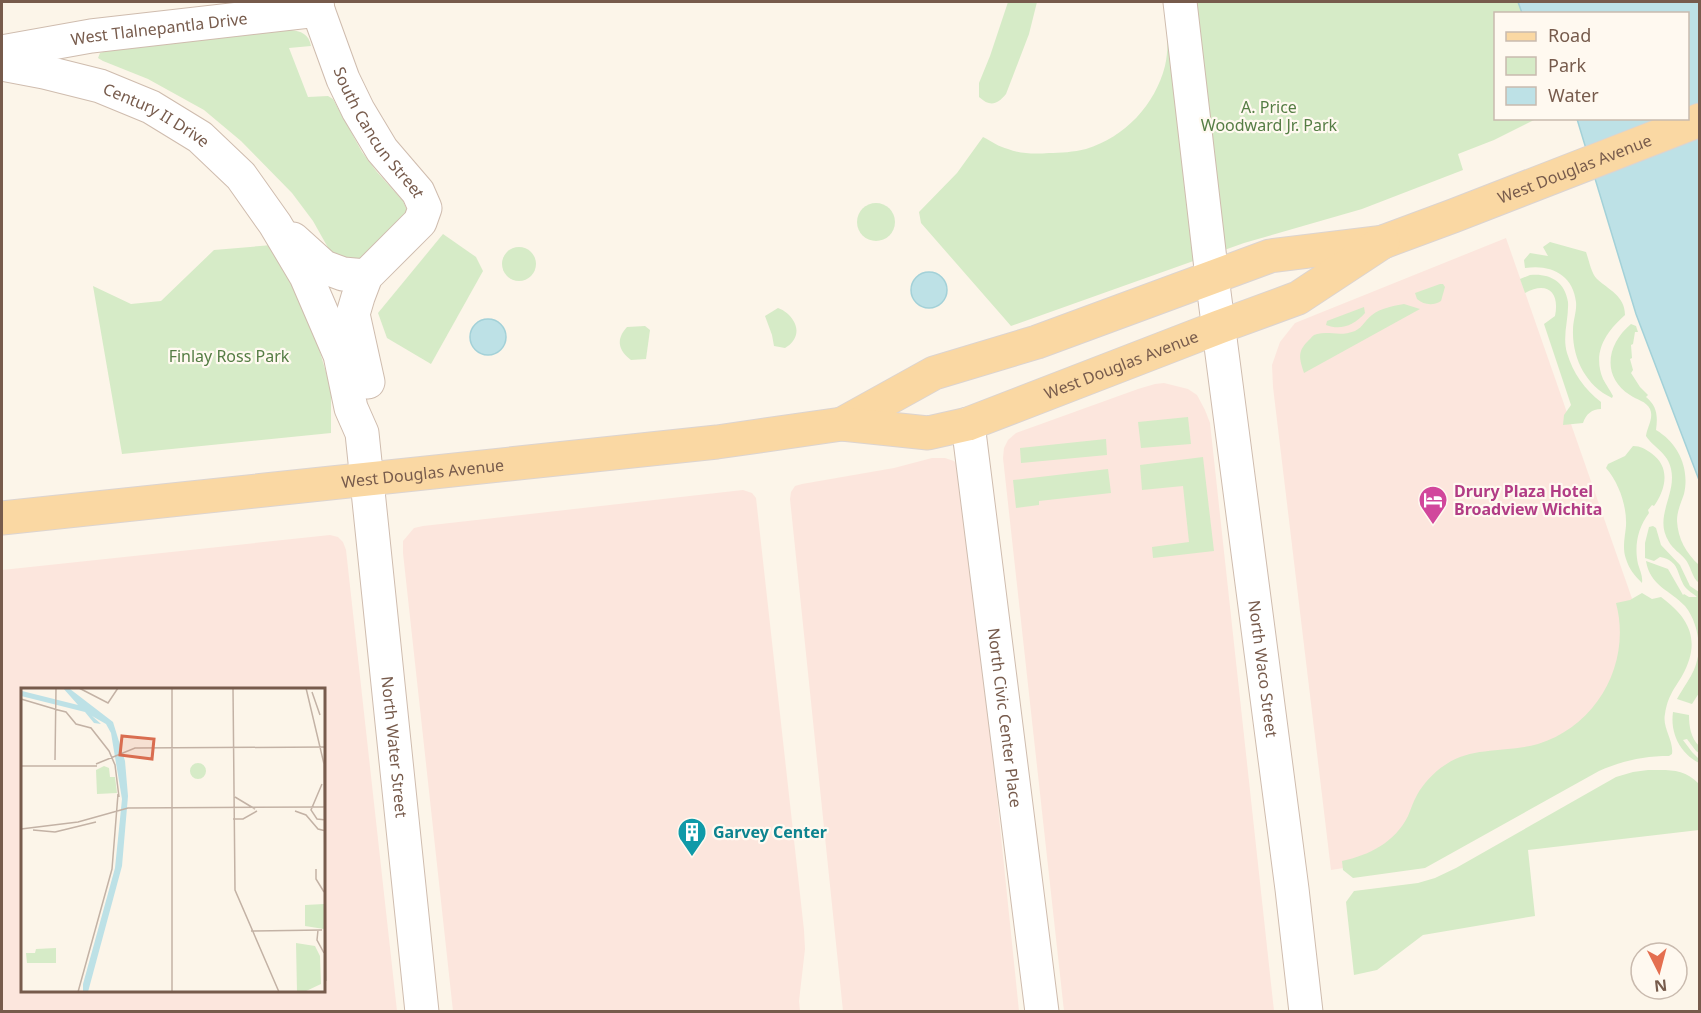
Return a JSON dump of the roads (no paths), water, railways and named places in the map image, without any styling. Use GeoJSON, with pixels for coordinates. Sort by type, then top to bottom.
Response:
{"type":"FeatureCollection","features":[{"type":"Feature","properties":{"kind":"main road","name":"West Douglas Avenue"},"geometry":{"type":"LineString","coordinates":[[2,518],[727,441],[842,424],[928,433],[968,424],[1298,298],[1383,242],[1700,120]]}},
{"type":"Feature","properties":{"kind":"main road","name":"West Douglas Avenue"},"geometry":{"type":"LineString","coordinates":[[842,424],[934,373],[1037,342],[1270,256],[1383,242]]}},
{"type":"Feature","properties":{"kind":"street","name":"North Waco Street"},"geometry":{"type":"LineString","coordinates":[[1180,2],[1212,277],[1306,1011]]}},
{"type":"Feature","properties":{"kind":"street","name":"West Tlalnepantla Drive"},"geometry":{"type":"LineString","coordinates":[[2,52],[91,36],[317,6]]}},
{"type":"Feature","properties":{"kind":"street","name":"South Cancun Street"},"geometry":{"type":"LineString","coordinates":[[317,6],[343,79],[358,110],[382,150],[418,192],[425,208],[420,222],[366,276]]}},
{"type":"Feature","properties":{"kind":"street","name":"Century II Drive"},"geometry":{"type":"LineString","coordinates":[[2,64],[100,86],[151,107],[200,137],[241,176],[275,224],[306,276],[340,355],[351,408],[362,433],[368,480]]}},
{"type":"Feature","properties":{"kind":"street","name":"Century II Drive"},"geometry":{"type":"LineString","coordinates":[[275,224],[324,267],[344,274],[366,276],[353,314],[370,396],[368,418],[362,433]]}},
{"type":"Feature","properties":{"kind":"street","name":"North Civic Center Place"},"geometry":{"type":"LineString","coordinates":[[968,424],[1042,1011]]}},
{"type":"Feature","properties":{"kind":"street","name":"North Water Street"},"geometry":{"type":"LineString","coordinates":[[368,480],[422,1011]]}},
{"type":"Feature","properties":{"kind":"water"},"geometry":{"type":"Polygon","coordinates":[[[1518,2],[1699,2],[1699,480],[1636,314],[1577,120],[1689,120],[1689,12],[1522,12],[1518,2]]]}},
{"type":"Feature","properties":{"kind":"water"},"geometry":{"type":"Polygon","coordinates":[[[929,272],[942,277],[947,290],[942,303],[929,308],[916,303],[911,290],[916,277],[929,272]]]}},
{"type":"Feature","properties":{"kind":"water"},"geometry":{"type":"Polygon","coordinates":[[[488,319],[501,324],[506,337],[501,350],[488,355],[475,350],[470,337],[475,324],[488,319]]]}},
{"type":"Feature","properties":{"kind":"place","name":"Drury Plaza Hotel Broadview Wichita"},"geometry":{"type":"Point","coordinates":[1433,526]}},
{"type":"Feature","properties":{"kind":"place","name":"Garvey Center"},"geometry":{"type":"Point","coordinates":[692,858]}},
{"type":"Feature","properties":{"kind":"park label","name":"A. Price Woodward Jr. Park"},"geometry":{"type":"Point","coordinates":[1269,116]}},
{"type":"Feature","properties":{"kind":"park label","name":"Finlay Ross Park"},"geometry":{"type":"Point","coordinates":[229,356]}}]}
